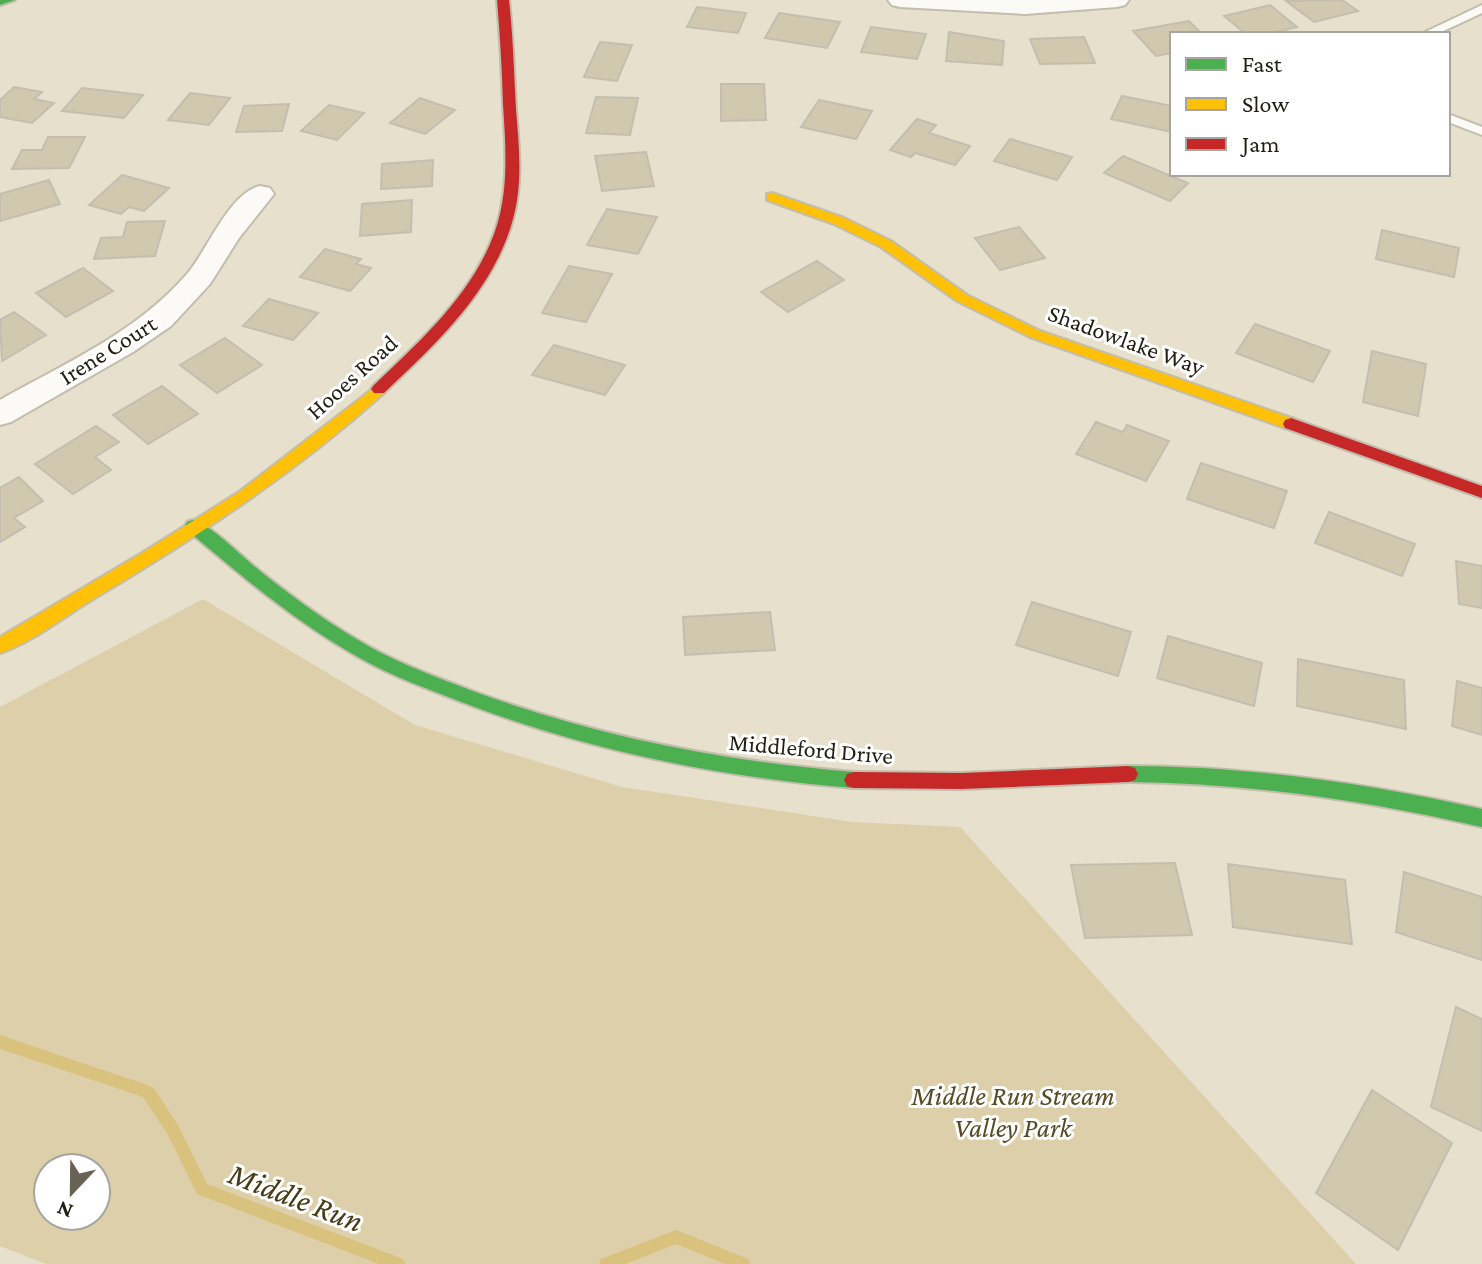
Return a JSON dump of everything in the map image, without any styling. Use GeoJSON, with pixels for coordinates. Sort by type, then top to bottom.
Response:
{"type":"FeatureCollection","features":[{"type":"Feature","properties":{"kind":"main road"},"geometry":{"type":"LineString","coordinates":[[0,2],[9,0]]}},
{"type":"Feature","properties":{"kind":"main road","name":"Hooes Road"},"geometry":{"type":"LineString","coordinates":[[0,646],[271,474],[359,407],[438,329],[485,265],[503,230],[511,186],[503,0]]}},
{"type":"Feature","properties":{"kind":"main road","name":"Shadowlake Way"},"geometry":{"type":"LineString","coordinates":[[772,197],[839,221],[886,244],[962,298],[1035,334],[1482,492]]}},
{"type":"Feature","properties":{"kind":"main road","name":"Middleford Drive"},"geometry":{"type":"LineString","coordinates":[[193,526],[295,608],[367,654],[490,707],[612,745],[739,769],[852,780],[940,782],[1149,774],[1282,780],[1417,801],[1482,818]]}},
{"type":"Feature","properties":{"kind":"street"},"geometry":{"type":"LineString","coordinates":[[900,0],[1025,7],[1117,0]]}},
{"type":"Feature","properties":{"kind":"street","name":"Irene Court"},"geometry":{"type":"LineString","coordinates":[[0,414],[122,345],[167,313],[200,278],[227,234],[260,194]]}},
{"type":"Feature","properties":{"kind":"lane"},"geometry":{"type":"LineString","coordinates":[[1431,32],[1482,9]]}},
{"type":"Feature","properties":{"kind":"lane"},"geometry":{"type":"LineString","coordinates":[[1450,119],[1482,131]]}},
{"type":"Feature","properties":{"kind":"green space","name":"Middle Run Stream Valley Park"},"geometry":{"type":"Polygon","coordinates":[[[203,599],[415,725],[622,787],[852,822],[960,827],[1356,1264],[46,1264],[0,1246],[0,707],[203,599]]]}},
{"type":"Feature","properties":{"kind":"building"},"geometry":{"type":"Polygon","coordinates":[[[1342,0],[1358,11],[1314,22],[1286,1],[1342,0]]]}},
{"type":"Feature","properties":{"kind":"building"},"geometry":{"type":"Polygon","coordinates":[[[1270,5],[1297,27],[1276,32],[1244,32],[1224,16],[1270,5]]]}},
{"type":"Feature","properties":{"kind":"building"},"geometry":{"type":"Polygon","coordinates":[[[697,7],[746,13],[738,33],[687,27],[697,7]]]}},
{"type":"Feature","properties":{"kind":"building"},"geometry":{"type":"Polygon","coordinates":[[[779,13],[840,22],[827,48],[765,38],[779,13]]]}},
{"type":"Feature","properties":{"kind":"building"},"geometry":{"type":"Polygon","coordinates":[[[1189,21],[1200,32],[1170,32],[1170,53],[1156,56],[1133,31],[1189,21]]]}},
{"type":"Feature","properties":{"kind":"building"},"geometry":{"type":"Polygon","coordinates":[[[871,27],[926,34],[917,59],[861,52],[871,27]]]}},
{"type":"Feature","properties":{"kind":"building"},"geometry":{"type":"Polygon","coordinates":[[[949,32],[1004,41],[1002,65],[946,61],[949,32]]]}},
{"type":"Feature","properties":{"kind":"building"},"geometry":{"type":"Polygon","coordinates":[[[1084,37],[1095,63],[1040,64],[1030,39],[1084,37]]]}},
{"type":"Feature","properties":{"kind":"building"},"geometry":{"type":"Polygon","coordinates":[[[600,42],[632,45],[617,81],[584,77],[600,42]]]}},
{"type":"Feature","properties":{"kind":"building"},"geometry":{"type":"Polygon","coordinates":[[[721,84],[764,84],[766,120],[721,121],[721,84]]]}},
{"type":"Feature","properties":{"kind":"building"},"geometry":{"type":"Polygon","coordinates":[[[14,87],[42,92],[34,99],[54,103],[32,123],[0,117],[0,100],[14,87]]]}},
{"type":"Feature","properties":{"kind":"building"},"geometry":{"type":"Polygon","coordinates":[[[82,88],[143,95],[124,118],[62,111],[82,88]]]}},
{"type":"Feature","properties":{"kind":"building"},"geometry":{"type":"Polygon","coordinates":[[[190,93],[230,98],[209,125],[168,120],[190,93]]]}},
{"type":"Feature","properties":{"kind":"building"},"geometry":{"type":"Polygon","coordinates":[[[1122,96],[1170,106],[1170,132],[1111,119],[1122,96]]]}},
{"type":"Feature","properties":{"kind":"building"},"geometry":{"type":"Polygon","coordinates":[[[596,97],[638,98],[630,135],[586,133],[596,97]]]}},
{"type":"Feature","properties":{"kind":"building"},"geometry":{"type":"Polygon","coordinates":[[[420,98],[455,110],[425,134],[390,123],[420,98]]]}},
{"type":"Feature","properties":{"kind":"building"},"geometry":{"type":"Polygon","coordinates":[[[819,100],[872,111],[856,139],[801,127],[819,100]]]}},
{"type":"Feature","properties":{"kind":"building"},"geometry":{"type":"Polygon","coordinates":[[[289,104],[282,131],[236,132],[244,106],[289,104]]]}},
{"type":"Feature","properties":{"kind":"building"},"geometry":{"type":"Polygon","coordinates":[[[329,105],[364,113],[337,140],[301,131],[329,105]]]}},
{"type":"Feature","properties":{"kind":"building"},"geometry":{"type":"Polygon","coordinates":[[[917,119],[936,125],[929,133],[970,146],[955,165],[915,153],[911,157],[890,150],[917,119]]]}},
{"type":"Feature","properties":{"kind":"building"},"geometry":{"type":"Polygon","coordinates":[[[48,137],[85,137],[69,168],[12,169],[22,150],[42,150],[48,137]]]}},
{"type":"Feature","properties":{"kind":"building"},"geometry":{"type":"Polygon","coordinates":[[[1010,139],[1072,157],[1057,180],[994,161],[1010,139]]]}},
{"type":"Feature","properties":{"kind":"building"},"geometry":{"type":"Polygon","coordinates":[[[646,152],[654,186],[602,191],[595,156],[646,152]]]}},
{"type":"Feature","properties":{"kind":"building"},"geometry":{"type":"Polygon","coordinates":[[[1123,156],[1188,183],[1170,201],[1104,173],[1123,156]]]}},
{"type":"Feature","properties":{"kind":"building"},"geometry":{"type":"Polygon","coordinates":[[[433,160],[432,186],[381,189],[382,164],[433,160]]]}},
{"type":"Feature","properties":{"kind":"building"},"geometry":{"type":"Polygon","coordinates":[[[122,175],[169,188],[144,211],[129,207],[121,214],[89,205],[122,175]]]}},
{"type":"Feature","properties":{"kind":"building"},"geometry":{"type":"Polygon","coordinates":[[[49,180],[60,204],[0,221],[0,194],[49,180]]]}},
{"type":"Feature","properties":{"kind":"building"},"geometry":{"type":"Polygon","coordinates":[[[412,200],[411,232],[360,236],[362,204],[412,200]]]}},
{"type":"Feature","properties":{"kind":"building"},"geometry":{"type":"Polygon","coordinates":[[[607,209],[657,217],[638,254],[587,245],[607,209]]]}},
{"type":"Feature","properties":{"kind":"building"},"geometry":{"type":"Polygon","coordinates":[[[165,221],[155,256],[94,259],[101,238],[123,237],[127,222],[165,221]]]}},
{"type":"Feature","properties":{"kind":"building"},"geometry":{"type":"Polygon","coordinates":[[[1019,227],[1045,258],[1000,270],[975,238],[1019,227]]]}},
{"type":"Feature","properties":{"kind":"building"},"geometry":{"type":"Polygon","coordinates":[[[1382,230],[1459,248],[1454,277],[1376,259],[1382,230]]]}},
{"type":"Feature","properties":{"kind":"building"},"geometry":{"type":"Polygon","coordinates":[[[325,249],[361,259],[356,264],[371,268],[350,291],[300,277],[325,249]]]}},
{"type":"Feature","properties":{"kind":"building"},"geometry":{"type":"Polygon","coordinates":[[[817,261],[844,280],[788,312],[761,292],[817,261]]]}},
{"type":"Feature","properties":{"kind":"building"},"geometry":{"type":"Polygon","coordinates":[[[569,266],[612,274],[586,322],[542,313],[569,266]]]}},
{"type":"Feature","properties":{"kind":"building"},"geometry":{"type":"Polygon","coordinates":[[[83,268],[113,291],[66,317],[36,293],[83,268]]]}},
{"type":"Feature","properties":{"kind":"building"},"geometry":{"type":"Polygon","coordinates":[[[269,299],[318,313],[293,340],[243,326],[269,299]]]}},
{"type":"Feature","properties":{"kind":"building"},"geometry":{"type":"Polygon","coordinates":[[[14,312],[46,335],[2,361],[0,320],[14,312]]]}},
{"type":"Feature","properties":{"kind":"building"},"geometry":{"type":"Polygon","coordinates":[[[1255,324],[1330,351],[1313,382],[1236,353],[1255,324]]]}},
{"type":"Feature","properties":{"kind":"building"},"geometry":{"type":"Polygon","coordinates":[[[225,338],[262,365],[217,393],[180,365],[225,338]]]}},
{"type":"Feature","properties":{"kind":"building"},"geometry":{"type":"Polygon","coordinates":[[[554,345],[625,365],[605,395],[532,375],[554,345]]]}},
{"type":"Feature","properties":{"kind":"building"},"geometry":{"type":"Polygon","coordinates":[[[1372,351],[1426,364],[1418,416],[1363,402],[1372,351]]]}},
{"type":"Feature","properties":{"kind":"building"},"geometry":{"type":"Polygon","coordinates":[[[162,386],[198,414],[148,444],[113,415],[162,386]]]}},
{"type":"Feature","properties":{"kind":"building"},"geometry":{"type":"Polygon","coordinates":[[[1096,422],[1123,432],[1127,425],[1169,441],[1146,481],[1076,454],[1096,422]]]}},
{"type":"Feature","properties":{"kind":"building"},"geometry":{"type":"Polygon","coordinates":[[[96,426],[119,442],[95,457],[111,470],[73,494],[35,464],[96,426]]]}},
{"type":"Feature","properties":{"kind":"building"},"geometry":{"type":"Polygon","coordinates":[[[1201,463],[1287,491],[1274,528],[1187,499],[1201,463]]]}},
{"type":"Feature","properties":{"kind":"building"},"geometry":{"type":"Polygon","coordinates":[[[19,477],[43,501],[14,518],[25,527],[0,542],[0,488],[19,477]]]}},
{"type":"Feature","properties":{"kind":"building"},"geometry":{"type":"Polygon","coordinates":[[[1329,512],[1415,544],[1402,576],[1315,543],[1329,512]]]}},
{"type":"Feature","properties":{"kind":"building"},"geometry":{"type":"Polygon","coordinates":[[[1456,561],[1482,566],[1482,608],[1459,604],[1456,561]]]}},
{"type":"Feature","properties":{"kind":"building"},"geometry":{"type":"Polygon","coordinates":[[[1032,602],[1131,632],[1118,676],[1016,645],[1032,602]]]}},
{"type":"Feature","properties":{"kind":"building"},"geometry":{"type":"Polygon","coordinates":[[[770,612],[775,650],[685,655],[683,617],[770,612]]]}},
{"type":"Feature","properties":{"kind":"building"},"geometry":{"type":"Polygon","coordinates":[[[1168,636],[1262,663],[1254,706],[1157,678],[1168,636]]]}},
{"type":"Feature","properties":{"kind":"building"},"geometry":{"type":"Polygon","coordinates":[[[1298,659],[1404,680],[1406,729],[1297,706],[1298,659]]]}},
{"type":"Feature","properties":{"kind":"building"},"geometry":{"type":"Polygon","coordinates":[[[1457,681],[1482,688],[1482,735],[1452,726],[1457,681]]]}},
{"type":"Feature","properties":{"kind":"building"},"geometry":{"type":"Polygon","coordinates":[[[1175,863],[1192,935],[1085,938],[1071,865],[1175,863]]]}},
{"type":"Feature","properties":{"kind":"building"},"geometry":{"type":"Polygon","coordinates":[[[1228,864],[1345,880],[1352,944],[1233,927],[1228,864]]]}},
{"type":"Feature","properties":{"kind":"building"},"geometry":{"type":"Polygon","coordinates":[[[1404,872],[1482,897],[1482,960],[1396,932],[1404,872]]]}},
{"type":"Feature","properties":{"kind":"building"},"geometry":{"type":"Polygon","coordinates":[[[1456,1007],[1482,1019],[1482,1131],[1431,1107],[1456,1007]]]}},
{"type":"Feature","properties":{"kind":"building"},"geometry":{"type":"Polygon","coordinates":[[[1372,1090],[1452,1143],[1398,1250],[1316,1193],[1372,1090]]]}},
{"type":"Feature","properties":{"kind":"waterway","name":"Middle Run"},"geometry":{"type":"LineString","coordinates":[[0,1042],[148,1092],[173,1130],[202,1189],[398,1264]]}},
{"type":"Feature","properties":{"kind":"waterway","name":"Middle Run"},"geometry":{"type":"LineString","coordinates":[[606,1264],[676,1237],[743,1264]]}},
{"type":"Feature","properties":{"kind":"traffic: fast"},"geometry":{"type":"LineString","coordinates":[[0,2],[9,0]]}},
{"type":"Feature","properties":{"kind":"traffic: fast"},"geometry":{"type":"LineString","coordinates":[[193,526],[276,593],[341,638],[386,663],[453,691],[551,726],[650,752],[751,770],[854,780]]}},
{"type":"Feature","properties":{"kind":"traffic: fast"},"geometry":{"type":"LineString","coordinates":[[1128,774],[1218,776],[1306,785],[1394,799],[1482,818]]}},
{"type":"Feature","properties":{"kind":"traffic: slow"},"geometry":{"type":"LineString","coordinates":[[772,197],[839,221],[886,244],[962,298],[1035,334],[1291,424]]}},
{"type":"Feature","properties":{"kind":"traffic: slow"},"geometry":{"type":"LineString","coordinates":[[0,646],[245,496],[336,427],[379,389]]}},
{"type":"Feature","properties":{"kind":"traffic: jam"},"geometry":{"type":"LineString","coordinates":[[379,389],[436,333],[471,290],[485,268],[506,220],[512,165],[503,0]]}},
{"type":"Feature","properties":{"kind":"traffic: jam"},"geometry":{"type":"LineString","coordinates":[[1291,424],[1482,492]]}},
{"type":"Feature","properties":{"kind":"traffic: jam"},"geometry":{"type":"LineString","coordinates":[[854,780],[962,781],[1128,774]]}}]}
